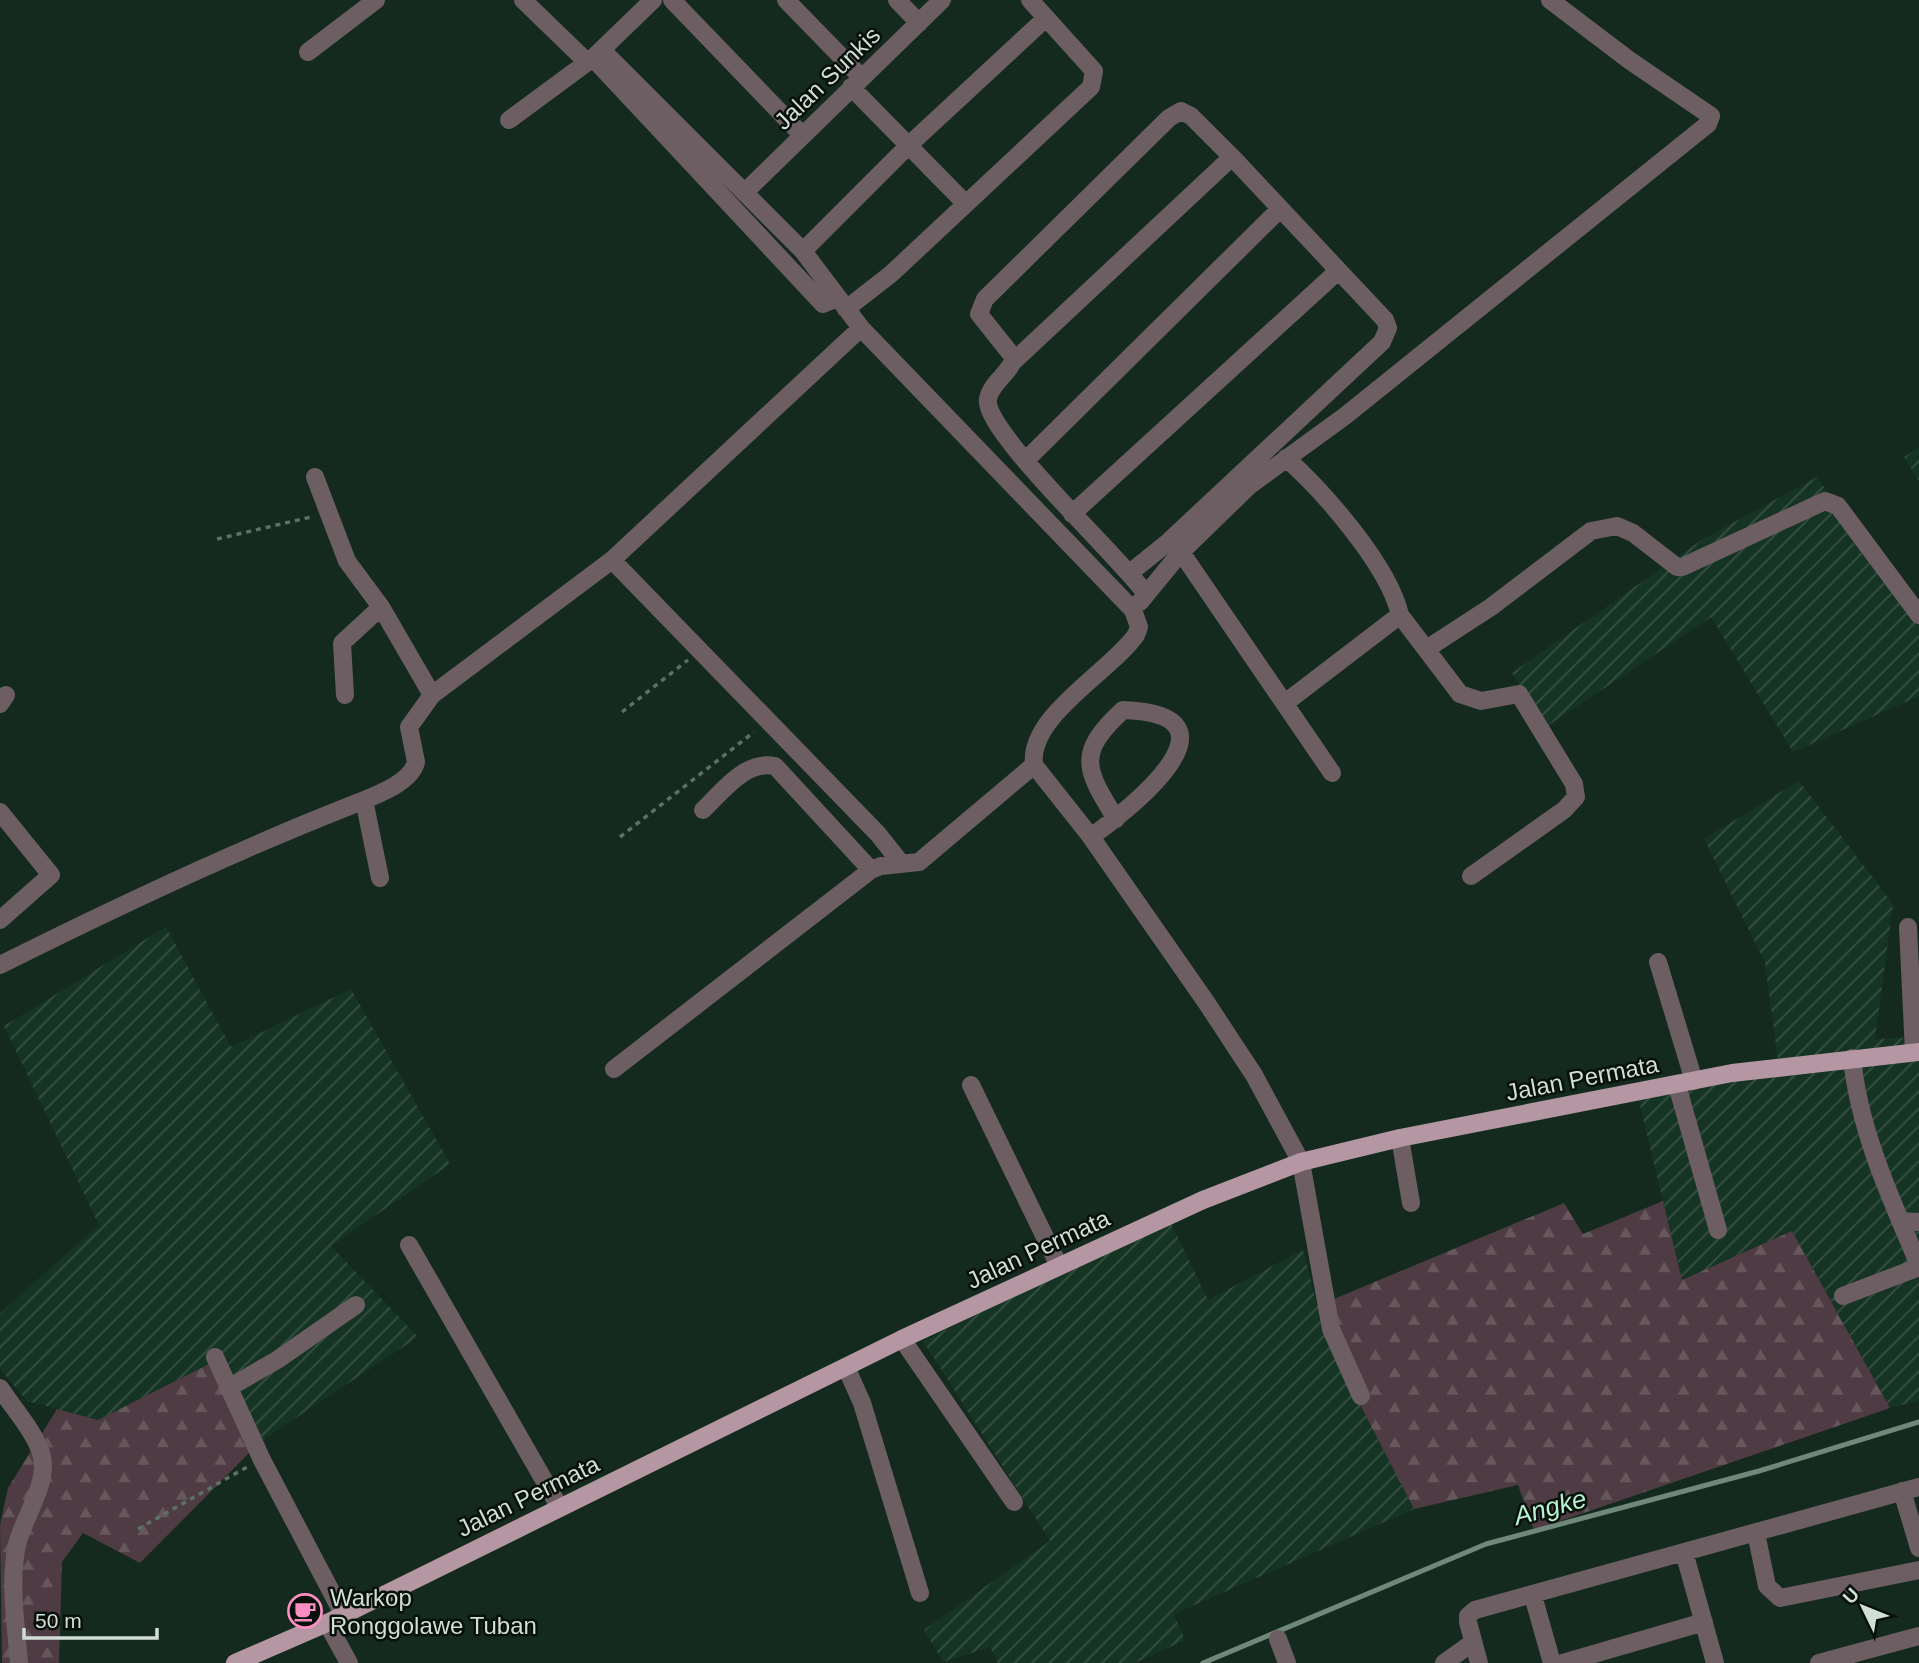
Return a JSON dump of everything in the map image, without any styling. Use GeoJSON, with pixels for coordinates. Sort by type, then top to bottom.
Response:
{"type":"FeatureCollection","features":[{"type":"Feature","properties":{"kind":"main road","name":"Jalan Permata"},"geometry":{"type":"LineString","coordinates":[[235,1663],[327,1623],[902,1339],[1203,1200],[1301,1162],[1400,1138],[1686,1083],[1852,1058],[1916,1052]]}},
{"type":"Feature","properties":{"kind":"street"},"geometry":{"type":"LineString","coordinates":[[308,52],[376,0]]}},
{"type":"Feature","properties":{"kind":"street"},"geometry":{"type":"LineString","coordinates":[[523,0],[594,57],[746,191],[803,251],[861,328],[1133,610],[1139,627],[1136,635],[1050,720],[1035,741],[1034,765],[1091,837],[1254,1075],[1301,1162],[1331,1329],[1361,1395]]}},
{"type":"Feature","properties":{"kind":"street"},"geometry":{"type":"LineString","coordinates":[[509,120],[594,57],[653,0]]}},
{"type":"Feature","properties":{"kind":"street"},"geometry":{"type":"LineString","coordinates":[[672,0],[802,135]]}},
{"type":"Feature","properties":{"kind":"street"},"geometry":{"type":"LineString","coordinates":[[786,0],[909,145],[966,204]]}},
{"type":"Feature","properties":{"kind":"street"},"geometry":{"type":"LineString","coordinates":[[897,0],[919,23]]}},
{"type":"Feature","properties":{"kind":"street","name":"Jalan Sunkis"},"geometry":{"type":"LineString","coordinates":[[746,191],[942,0]]}},
{"type":"Feature","properties":{"kind":"street"},"geometry":{"type":"LineString","coordinates":[[594,57],[823,304],[842,303],[891,274],[1091,87],[1095,79],[1094,71],[1030,0]]}},
{"type":"Feature","properties":{"kind":"street"},"geometry":{"type":"LineString","coordinates":[[1133,610],[1181,552],[1250,486],[1354,408],[1708,124],[1711,116],[1698,105],[1629,60],[1550,0]]}},
{"type":"Feature","properties":{"kind":"street"},"geometry":{"type":"LineString","coordinates":[[803,251],[909,145],[1046,18]]}},
{"type":"Feature","properties":{"kind":"street"},"geometry":{"type":"LineString","coordinates":[[1013,362],[1010,351],[980,319],[980,306],[1072,211],[1169,118],[1181,111],[1191,116],[1232,157],[1385,320],[1387,336],[1167,543],[1131,572]]}},
{"type":"Feature","properties":{"kind":"street"},"geometry":{"type":"LineString","coordinates":[[1146,594],[1131,572],[1072,514],[1000,431],[988,411],[988,399],[993,387],[1013,362],[1232,157]]}},
{"type":"Feature","properties":{"kind":"street"},"geometry":{"type":"LineString","coordinates":[[1026,460],[1280,209]]}},
{"type":"Feature","properties":{"kind":"street"},"geometry":{"type":"LineString","coordinates":[[755,232],[769,216]]}},
{"type":"Feature","properties":{"kind":"street"},"geometry":{"type":"LineString","coordinates":[[1072,514],[1338,271]]}},
{"type":"Feature","properties":{"kind":"street"},"geometry":{"type":"LineString","coordinates":[[0,965],[157,887],[364,800],[406,778],[415,768],[416,761],[409,727],[432,695],[612,560],[861,328]]}},
{"type":"Feature","properties":{"kind":"street"},"geometry":{"type":"LineString","coordinates":[[1286,458],[1304,475],[1380,568],[1396,599],[1400,615],[1428,648],[1460,694],[1481,701],[1519,694],[1574,784],[1576,797],[1564,810],[1471,876]]}},
{"type":"Feature","properties":{"kind":"street"},"geometry":{"type":"LineString","coordinates":[[315,477],[346,561],[381,607],[432,695]]}},
{"type":"Feature","properties":{"kind":"street"},"geometry":{"type":"LineString","coordinates":[[1428,648],[1491,607],[1591,531],[1617,526],[1633,533],[1677,567],[1682,567],[1825,501],[1838,506],[1919,615]]}},
{"type":"Feature","properties":{"kind":"street"},"geometry":{"type":"LineString","coordinates":[[1181,552],[1332,773]]}},
{"type":"Feature","properties":{"kind":"street"},"geometry":{"type":"LineString","coordinates":[[612,560],[878,834],[901,863]]}},
{"type":"Feature","properties":{"kind":"street"},"geometry":{"type":"LineString","coordinates":[[345,695],[342,643],[381,607]]}},
{"type":"Feature","properties":{"kind":"street"},"geometry":{"type":"LineString","coordinates":[[1285,703],[1400,615]]}},
{"type":"Feature","properties":{"kind":"street"},"geometry":{"type":"LineString","coordinates":[[1091,837],[1116,819],[1161,778],[1175,758],[1180,732],[1171,719],[1123,710],[1110,722],[1091,749],[1088,762],[1096,787],[1116,819]]}},
{"type":"Feature","properties":{"kind":"street"},"geometry":{"type":"LineString","coordinates":[[704,810],[749,769],[762,764],[775,766],[871,870]]}},
{"type":"Feature","properties":{"kind":"street"},"geometry":{"type":"LineString","coordinates":[[614,1069],[871,870],[919,862],[1034,765]]}},
{"type":"Feature","properties":{"kind":"street"},"geometry":{"type":"LineString","coordinates":[[364,800],[380,878]]}},
{"type":"Feature","properties":{"kind":"street"},"geometry":{"type":"LineString","coordinates":[[0,812],[51,875],[0,920]]}},
{"type":"Feature","properties":{"kind":"street"},"geometry":{"type":"LineString","coordinates":[[1908,927],[1916,1052]]}},
{"type":"Feature","properties":{"kind":"street"},"geometry":{"type":"LineString","coordinates":[[1658,962],[1718,1230]]}},
{"type":"Feature","properties":{"kind":"street"},"geometry":{"type":"LineString","coordinates":[[1843,1297],[1919,1266],[1877,1162],[1855,1084],[1852,1058]]}},
{"type":"Feature","properties":{"kind":"street"},"geometry":{"type":"LineString","coordinates":[[971,1085],[1059,1266]]}},
{"type":"Feature","properties":{"kind":"street"},"geometry":{"type":"LineString","coordinates":[[1400,1138],[1411,1203]]}},
{"type":"Feature","properties":{"kind":"street"},"geometry":{"type":"LineString","coordinates":[[1900,1221],[1919,1222]]}},
{"type":"Feature","properties":{"kind":"street"},"geometry":{"type":"LineString","coordinates":[[409,1245],[560,1508]]}},
{"type":"Feature","properties":{"kind":"street"},"geometry":{"type":"LineString","coordinates":[[230,1387],[277,1360],[356,1305]]}},
{"type":"Feature","properties":{"kind":"street"},"geometry":{"type":"LineString","coordinates":[[902,1339],[1014,1502]]}},
{"type":"Feature","properties":{"kind":"street"},"geometry":{"type":"LineString","coordinates":[[215,1357],[262,1460],[343,1614]]}},
{"type":"Feature","properties":{"kind":"street"},"geometry":{"type":"LineString","coordinates":[[846,1367],[862,1403],[920,1593]]}},
{"type":"Feature","properties":{"kind":"street"},"geometry":{"type":"LineString","coordinates":[[0,1388],[33,1440],[42,1464],[40,1480],[17,1546],[15,1617],[19,1663]]}},
{"type":"Feature","properties":{"kind":"street"},"geometry":{"type":"LineString","coordinates":[[1479,1663],[1468,1622],[1470,1613],[1910,1489],[1919,1548]]}},
{"type":"Feature","properties":{"kind":"street"},"geometry":{"type":"LineString","coordinates":[[1756,1533],[1767,1586],[1780,1598],[1919,1570]]}},
{"type":"Feature","properties":{"kind":"street"},"geometry":{"type":"LineString","coordinates":[[1684,1552],[1715,1663]]}},
{"type":"Feature","properties":{"kind":"street"},"geometry":{"type":"LineString","coordinates":[[1533,1596],[1552,1663]]}},
{"type":"Feature","properties":{"kind":"street"},"geometry":{"type":"LineString","coordinates":[[1563,1663],[1704,1622]]}},
{"type":"Feature","properties":{"kind":"street"},"geometry":{"type":"LineString","coordinates":[[327,1623],[349,1663]]}},
{"type":"Feature","properties":{"kind":"street"},"geometry":{"type":"LineString","coordinates":[[1819,1663],[1919,1636]]}},
{"type":"Feature","properties":{"kind":"street"},"geometry":{"type":"LineString","coordinates":[[1278,1639],[1287,1663]]}},
{"type":"Feature","properties":{"kind":"street"},"geometry":{"type":"LineString","coordinates":[[1444,1663],[1472,1643]]}},
{"type":"Feature","properties":{"kind":"path"},"geometry":{"type":"LineString","coordinates":[[217,539],[327,513]]}},
{"type":"Feature","properties":{"kind":"path"},"geometry":{"type":"LineString","coordinates":[[622,712],[700,649]]}},
{"type":"Feature","properties":{"kind":"path"},"geometry":{"type":"LineString","coordinates":[[620,837],[767,722]]}},
{"type":"Feature","properties":{"kind":"path"},"geometry":{"type":"LineString","coordinates":[[138,1529],[262,1460]]}},
{"type":"Feature","properties":{"kind":"shaded area"},"geometry":{"type":"Polygon","coordinates":[[[1919,448],[1919,481],[1904,457],[1919,448]]]}},
{"type":"Feature","properties":{"kind":"shaded area"},"geometry":{"type":"Polygon","coordinates":[[[1817,477],[1919,624],[1919,696],[1793,752],[1711,617],[1546,727],[1512,673],[1703,539],[1817,477]]]}},
{"type":"Feature","properties":{"kind":"shaded area"},"geometry":{"type":"Polygon","coordinates":[[[1799,781],[1893,904],[1875,1039],[1919,1037],[1919,1400],[1890,1408],[1792,1231],[1682,1280],[1636,1089],[1779,1067],[1765,963],[1704,839],[1799,781]]]}},
{"type":"Feature","properties":{"kind":"shaded area"},"geometry":{"type":"Polygon","coordinates":[[[166,927],[231,1047],[351,989],[450,1164],[331,1246],[418,1337],[261,1441],[211,1363],[98,1420],[27,1401],[0,1369],[0,1313],[99,1225],[4,1026],[166,927]]]}},
{"type":"Feature","properties":{"kind":"shaded area"},"geometry":{"type":"Polygon","coordinates":[[[1169,1219],[1208,1300],[1303,1250],[1325,1337],[1414,1509],[1174,1614],[1185,1640],[1135,1663],[998,1663],[990,1647],[943,1662],[924,1630],[1050,1541],[923,1341],[1169,1219]]]}},
{"type":"Feature","properties":{"kind":"green space"},"geometry":{"type":"Polygon","coordinates":[[[1663,1201],[1682,1280],[1792,1231],[1890,1408],[1534,1530],[1518,1485],[1414,1509],[1325,1337],[1317,1306],[1564,1203],[1583,1234],[1663,1201]]]}},
{"type":"Feature","properties":{"kind":"green space"},"geometry":{"type":"Polygon","coordinates":[[[211,1363],[261,1441],[140,1563],[83,1533],[62,1562],[59,1663],[2,1663],[0,1525],[8,1488],[57,1409],[98,1420],[211,1363]]]}},
{"type":"Feature","properties":{"kind":"waterway","name":"Angke"},"geometry":{"type":"LineString","coordinates":[[1203,1663],[1486,1544],[1759,1471],[1919,1422]]}},
{"type":"Feature","properties":{"kind":"place","name":"Warkop Ronggolawe Tuban"},"geometry":{"type":"Point","coordinates":[305,1611]}}]}
